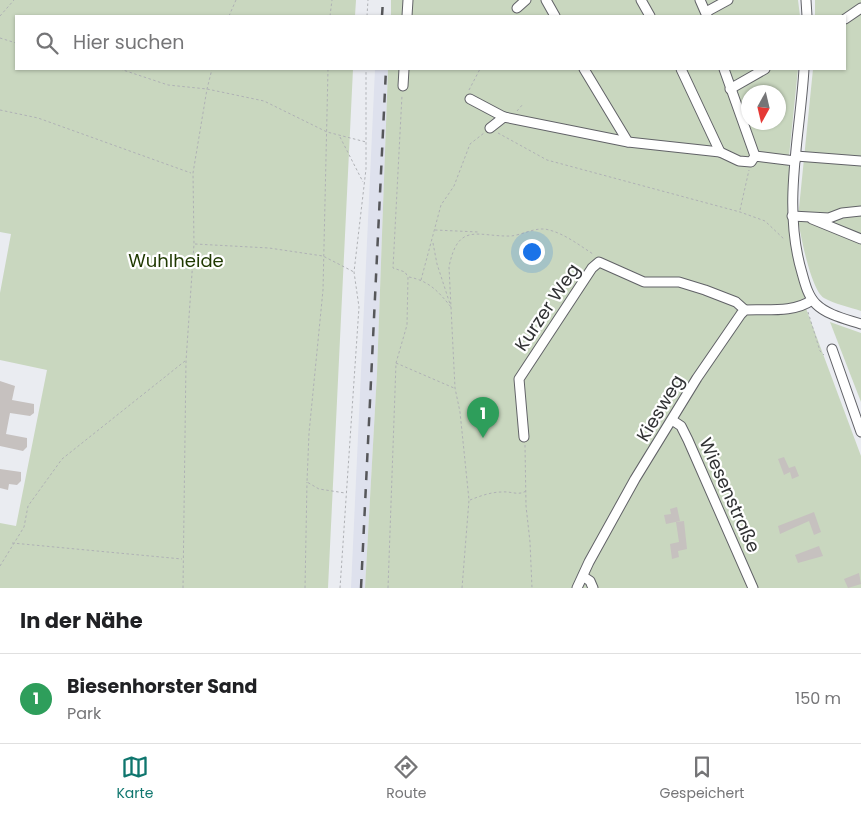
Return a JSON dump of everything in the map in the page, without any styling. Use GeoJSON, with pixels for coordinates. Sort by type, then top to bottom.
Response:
{"type":"FeatureCollection","features":[{"type":"Feature","properties":{"kind":"street"},"geometry":{"type":"LineString","coordinates":[[407,15],[408,0]]}},
{"type":"Feature","properties":{"kind":"street"},"geometry":{"type":"LineString","coordinates":[[518,8],[526,0]]}},
{"type":"Feature","properties":{"kind":"street"},"geometry":{"type":"LineString","coordinates":[[546,0],[554,15]]}},
{"type":"Feature","properties":{"kind":"street"},"geometry":{"type":"LineString","coordinates":[[641,0],[649,15]]}},
{"type":"Feature","properties":{"kind":"street"},"geometry":{"type":"LineString","coordinates":[[700,0],[706,14],[728,0]]}},
{"type":"Feature","properties":{"kind":"street"},"geometry":{"type":"LineString","coordinates":[[806,0],[807,15]]}},
{"type":"Feature","properties":{"kind":"street"},"geometry":{"type":"LineString","coordinates":[[846,18],[861,8]]}},
{"type":"Feature","properties":{"kind":"street"},"geometry":{"type":"LineString","coordinates":[[403,86],[404,70]]}},
{"type":"Feature","properties":{"kind":"street"},"geometry":{"type":"LineString","coordinates":[[585,70],[628,142]]}},
{"type":"Feature","properties":{"kind":"street"},"geometry":{"type":"LineString","coordinates":[[681,70],[720,152]]}},
{"type":"Feature","properties":{"kind":"street"},"geometry":{"type":"LineString","coordinates":[[724,70],[753,159]]}},
{"type":"Feature","properties":{"kind":"street"},"geometry":{"type":"LineString","coordinates":[[730,89],[763,70]]}},
{"type":"Feature","properties":{"kind":"street"},"geometry":{"type":"LineString","coordinates":[[804,70],[792,216],[794,239],[808,302]]}},
{"type":"Feature","properties":{"kind":"street"},"geometry":{"type":"LineString","coordinates":[[470,99],[504,117],[628,142],[720,152],[739,161],[796,158],[861,161]]}},
{"type":"Feature","properties":{"kind":"street"},"geometry":{"type":"LineString","coordinates":[[490,128],[504,117]]}},
{"type":"Feature","properties":{"kind":"street"},"geometry":{"type":"LineString","coordinates":[[792,216],[829,218],[842,213],[861,212]]}},
{"type":"Feature","properties":{"kind":"street"},"geometry":{"type":"LineString","coordinates":[[807,217],[861,239]]}},
{"type":"Feature","properties":{"kind":"street","name":"Kurzer Weg"},"geometry":{"type":"LineString","coordinates":[[524,437],[519,379],[592,268],[599,262],[644,282],[668,281],[705,290],[736,302],[746,310]]}},
{"type":"Feature","properties":{"kind":"street"},"geometry":{"type":"LineString","coordinates":[[746,310],[790,308],[808,302],[824,311],[861,324]]}},
{"type":"Feature","properties":{"kind":"street","name":"Kiesweg"},"geometry":{"type":"LineString","coordinates":[[577,588],[624,498],[697,378],[746,310]]}},
{"type":"Feature","properties":{"kind":"street"},"geometry":{"type":"LineString","coordinates":[[832,349],[861,432]]}},
{"type":"Feature","properties":{"kind":"street","name":"Wiesenstraße"},"geometry":{"type":"LineString","coordinates":[[672,420],[681,426],[753,588]]}},
{"type":"Feature","properties":{"kind":"street"},"geometry":{"type":"LineString","coordinates":[[584,577],[593,588]]}},
{"type":"Feature","properties":{"kind":"path"},"geometry":{"type":"LineString","coordinates":[[0,16],[14,0]]}},
{"type":"Feature","properties":{"kind":"path"},"geometry":{"type":"LineString","coordinates":[[229,15],[236,0]]}},
{"type":"Feature","properties":{"kind":"path"},"geometry":{"type":"LineString","coordinates":[[330,15],[332,0]]}},
{"type":"Feature","properties":{"kind":"path"},"geometry":{"type":"LineString","coordinates":[[367,15],[368,0]]}},
{"type":"Feature","properties":{"kind":"path"},"geometry":{"type":"LineString","coordinates":[[0,38],[15,43]]}},
{"type":"Feature","properties":{"kind":"path"},"geometry":{"type":"LineString","coordinates":[[124,70],[168,85],[207,89],[264,101],[327,132],[366,142]]}},
{"type":"Feature","properties":{"kind":"path"},"geometry":{"type":"LineString","coordinates":[[183,588],[186,361],[194,244],[192,173],[212,70]]}},
{"type":"Feature","properties":{"kind":"path"},"geometry":{"type":"LineString","coordinates":[[305,588],[309,433],[324,290],[323,256],[328,70]]}},
{"type":"Feature","properties":{"kind":"path"},"geometry":{"type":"LineString","coordinates":[[340,588],[359,306],[354,272],[364,183],[366,70]]}},
{"type":"Feature","properties":{"kind":"path"},"geometry":{"type":"LineString","coordinates":[[470,99],[467,95],[480,70]]}},
{"type":"Feature","properties":{"kind":"path"},"geometry":{"type":"LineString","coordinates":[[388,588],[396,363],[407,325],[408,277],[405,272],[394,268],[403,86]]}},
{"type":"Feature","properties":{"kind":"path"},"geometry":{"type":"LineString","coordinates":[[0,110],[38,118],[192,173]]}},
{"type":"Feature","properties":{"kind":"path"},"geometry":{"type":"LineString","coordinates":[[421,280],[441,205],[454,186],[470,144],[490,128],[547,160],[740,212],[765,221],[783,239],[794,239]]}},
{"type":"Feature","properties":{"kind":"path"},"geometry":{"type":"LineString","coordinates":[[340,136],[364,183]]}},
{"type":"Feature","properties":{"kind":"path"},"geometry":{"type":"LineString","coordinates":[[740,212],[753,159]]}},
{"type":"Feature","properties":{"kind":"path"},"geometry":{"type":"LineString","coordinates":[[434,230],[482,232],[511,236],[547,229],[593,254]]}},
{"type":"Feature","properties":{"kind":"path"},"geometry":{"type":"LineString","coordinates":[[462,588],[469,500],[460,412],[455,388],[449,266],[452,251],[464,237],[482,232]]}},
{"type":"Feature","properties":{"kind":"path"},"geometry":{"type":"LineString","coordinates":[[432,242],[451,307]]}},
{"type":"Feature","properties":{"kind":"path"},"geometry":{"type":"LineString","coordinates":[[194,244],[269,248],[323,256],[354,272]]}},
{"type":"Feature","properties":{"kind":"path"},"geometry":{"type":"LineString","coordinates":[[408,277],[421,280],[437,289],[451,307]]}},
{"type":"Feature","properties":{"kind":"path"},"geometry":{"type":"LineString","coordinates":[[808,302],[820,351],[826,358]]}},
{"type":"Feature","properties":{"kind":"path"},"geometry":{"type":"LineString","coordinates":[[0,566],[12,543],[24,527],[28,506],[62,459],[186,361]]}},
{"type":"Feature","properties":{"kind":"path"},"geometry":{"type":"LineString","coordinates":[[396,363],[455,388]]}},
{"type":"Feature","properties":{"kind":"path"},"geometry":{"type":"LineString","coordinates":[[524,437],[526,506],[532,588]]}},
{"type":"Feature","properties":{"kind":"path"},"geometry":{"type":"LineString","coordinates":[[307,482],[319,489],[345,493]]}},
{"type":"Feature","properties":{"kind":"path"},"geometry":{"type":"LineString","coordinates":[[469,500],[484,494],[504,491],[519,494],[527,490]]}},
{"type":"Feature","properties":{"kind":"path"},"geometry":{"type":"LineString","coordinates":[[12,543],[183,559]]}},
{"type":"Feature","properties":{"kind":"shaded area"},"geometry":{"type":"Polygon","coordinates":[[[375,70],[388,70],[377,373],[365,588],[351,588],[375,70]]]}},
{"type":"Feature","properties":{"kind":"green space","name":"Wuhlheide"},"geometry":{"type":"Polygon","coordinates":[[[0,0],[356,0],[355,15],[15,15],[15,70],[353,70],[328,588],[0,588],[0,523],[16,526],[47,370],[0,360],[0,293],[11,234],[0,232],[0,0]]]}},
{"type":"Feature","properties":{"kind":"green space"},"geometry":{"type":"Polygon","coordinates":[[[391,0],[798,0],[800,15],[391,15],[391,0]]]}},
{"type":"Feature","properties":{"kind":"green space"},"geometry":{"type":"Polygon","coordinates":[[[815,0],[861,0],[861,311],[837,304],[824,298],[819,293],[807,261],[798,218],[813,70],[846,70],[846,15],[815,15],[815,0]]]}},
{"type":"Feature","properties":{"kind":"green space"},"geometry":{"type":"Polygon","coordinates":[[[388,70],[798,70],[788,166],[790,167],[788,201],[790,233],[795,265],[805,298],[804,303],[861,456],[861,588],[365,588],[377,373],[388,70]]]}},
{"type":"Feature","properties":{"kind":"green space"},"geometry":{"type":"Polygon","coordinates":[[[830,322],[861,333],[861,402],[830,322]]]}},
{"type":"Feature","properties":{"kind":"building"},"geometry":{"type":"Polygon","coordinates":[[[0,381],[15,386],[12,400],[34,404],[34,413],[30,416],[10,413],[6,434],[27,438],[27,447],[23,451],[0,446],[0,381]]]}},
{"type":"Feature","properties":{"kind":"building"},"geometry":{"type":"Polygon","coordinates":[[[784,457],[789,468],[795,466],[799,476],[792,479],[790,472],[784,475],[778,459],[784,457]]]}},
{"type":"Feature","properties":{"kind":"building"},"geometry":{"type":"Polygon","coordinates":[[[0,469],[21,472],[21,481],[17,485],[9,484],[8,490],[0,488],[0,469]]]}},
{"type":"Feature","properties":{"kind":"building"},"geometry":{"type":"Polygon","coordinates":[[[677,507],[680,521],[666,524],[664,515],[671,514],[670,509],[677,507]]]}},
{"type":"Feature","properties":{"kind":"building"},"geometry":{"type":"Polygon","coordinates":[[[814,512],[821,532],[814,535],[809,521],[780,534],[778,526],[814,512]]]}},
{"type":"Feature","properties":{"kind":"building"},"geometry":{"type":"Polygon","coordinates":[[[684,521],[687,549],[678,551],[679,557],[672,559],[670,544],[679,542],[676,522],[684,521]]]}},
{"type":"Feature","properties":{"kind":"building"},"geometry":{"type":"Polygon","coordinates":[[[819,546],[823,556],[798,563],[795,555],[819,546]]]}},
{"type":"Feature","properties":{"kind":"building"},"geometry":{"type":"Polygon","coordinates":[[[859,573],[861,584],[848,588],[844,579],[859,573]]]}},
{"type":"Feature","properties":{"kind":"railway"},"geometry":{"type":"LineString","coordinates":[[382,15],[383,0]]}},
{"type":"Feature","properties":{"kind":"railway"},"geometry":{"type":"LineString","coordinates":[[361,588],[386,70]]}},
{"type":"Feature","properties":{"kind":"place","name":"Biesenhorster Sand"},"geometry":{"type":"Point","coordinates":[483,438]}}]}
